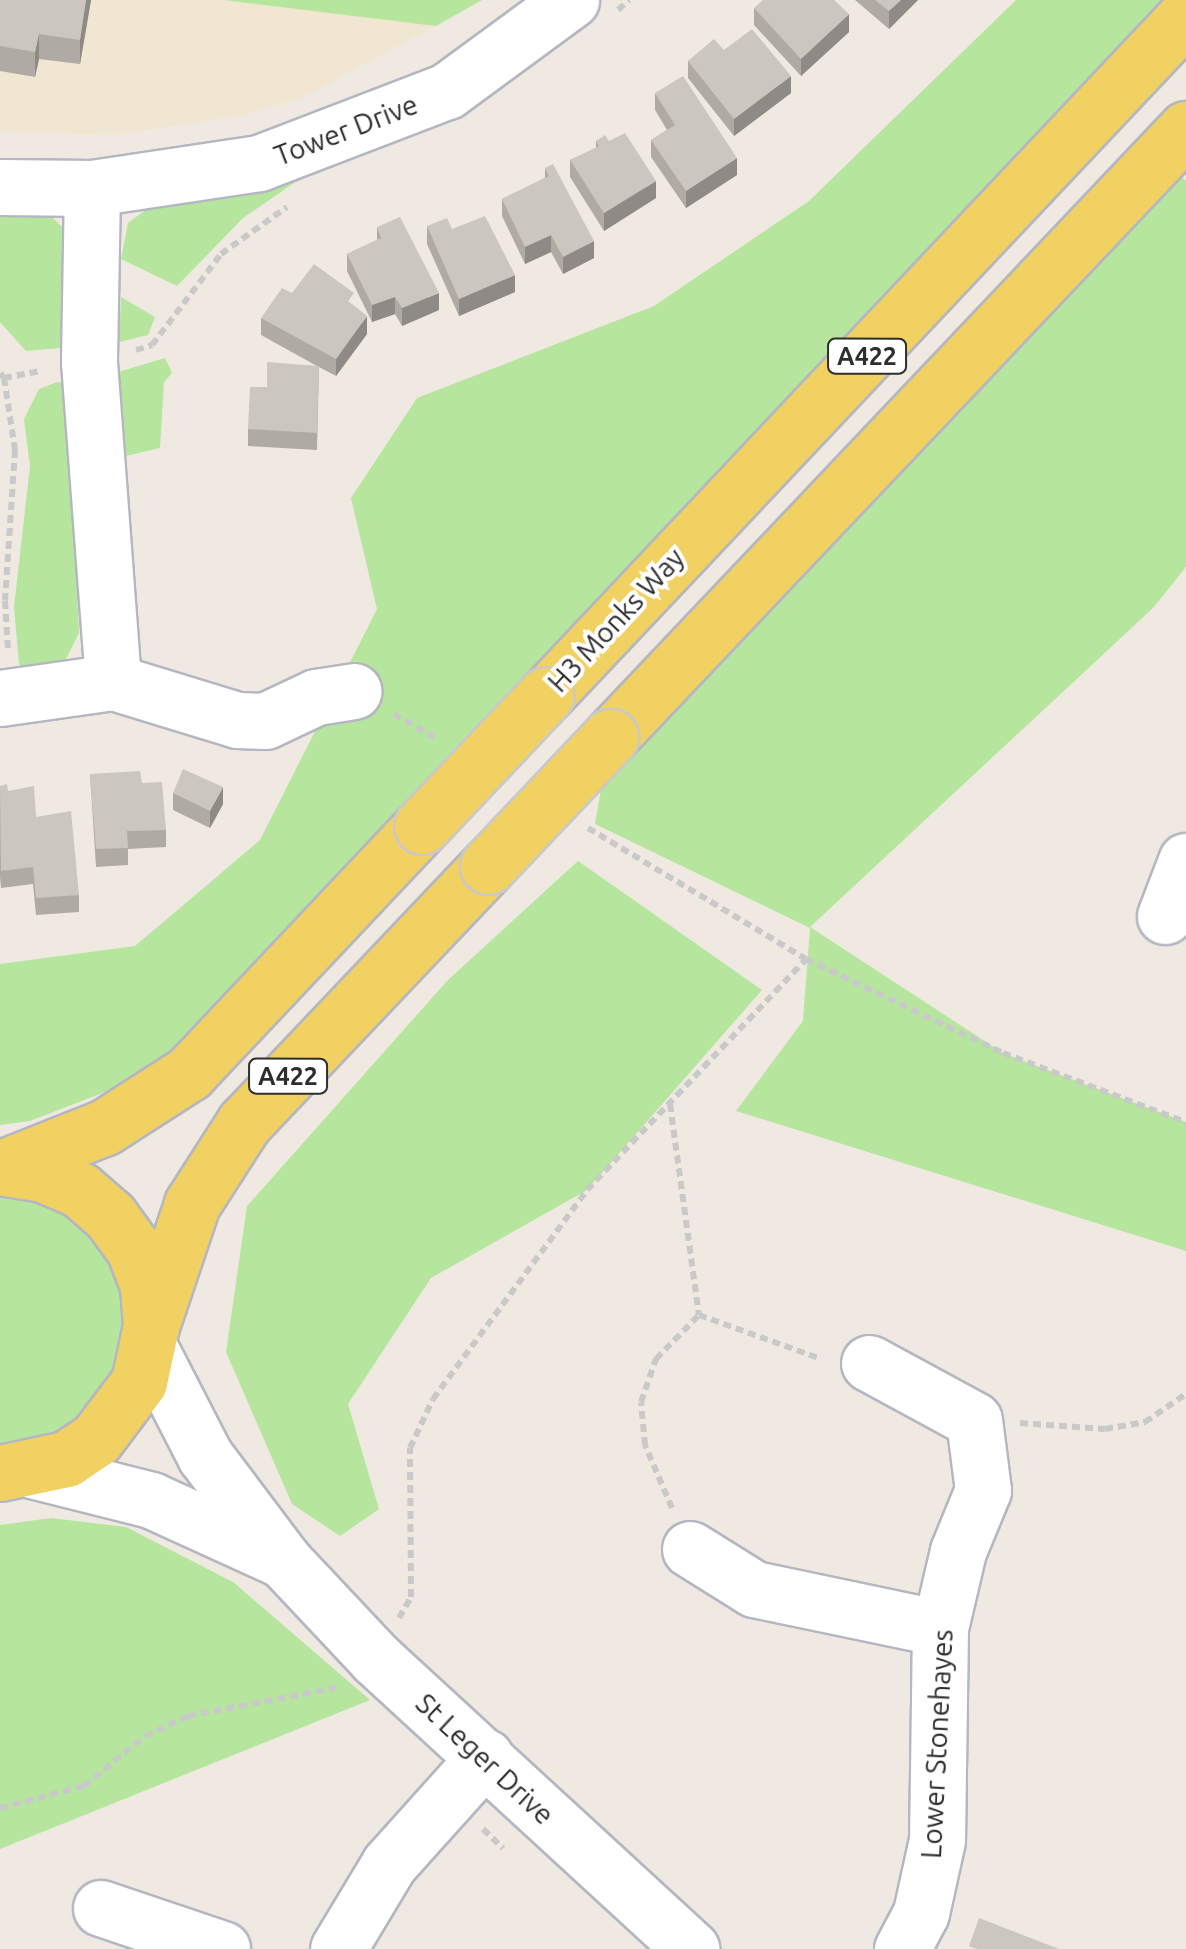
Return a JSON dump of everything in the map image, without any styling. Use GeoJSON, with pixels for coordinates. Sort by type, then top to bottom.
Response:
{"type":"FeatureCollection","features":[{"type":"Feature","properties":{"kind":"main road","name":"H3 Monks Way"},"geometry":{"type":"LineString","coordinates":[[2,1167],[104,1127],[189,1072],[1186,16]]}},
{"type":"Feature","properties":{"kind":"main road","name":"A422"},"geometry":{"type":"LineString","coordinates":[[150,1336],[192,1204],[244,1124],[1186,129]]}},
{"type":"Feature","properties":{"kind":"main road"},"geometry":{"type":"LineString","coordinates":[[2,1167],[43,1174],[80,1190],[110,1216],[138,1261],[150,1336],[120,1412],[66,1459],[12,1474]]}},
{"type":"Feature","properties":{"kind":"street","name":"Tower Drive"},"geometry":{"type":"LineString","coordinates":[[0,187],[92,188],[259,163],[430,97],[587,12]]}},
{"type":"Feature","properties":{"kind":"street"},"geometry":{"type":"LineString","coordinates":[[92,188],[89,362],[113,682]]}},
{"type":"Feature","properties":{"kind":"street"},"geometry":{"type":"LineString","coordinates":[[10,697],[113,682],[237,720],[265,721],[316,696],[354,691]]}},
{"type":"Feature","properties":{"kind":"street"},"geometry":{"type":"LineString","coordinates":[[1165,916],[1186,861]]}},
{"type":"Feature","properties":{"kind":"street","name":"St Leger Drive"},"geometry":{"type":"LineString","coordinates":[[150,1336],[205,1456],[286,1562],[376,1658],[692,1949]]}},
{"type":"Feature","properties":{"kind":"street"},"geometry":{"type":"LineString","coordinates":[[853,1364],[974,1420]]}},
{"type":"Feature","properties":{"kind":"street","name":"Lower Stonehayes"},"geometry":{"type":"LineString","coordinates":[[902,1949],[922,1913],[938,1840],[940,1628],[958,1551],[983,1490],[974,1420]]}},
{"type":"Feature","properties":{"kind":"street","name":"St Leger Drive"},"geometry":{"type":"LineString","coordinates":[[12,1474],[151,1500],[286,1562]]}},
{"type":"Feature","properties":{"kind":"street"},"geometry":{"type":"LineString","coordinates":[[690,1549],[754,1589],[940,1628]]}},
{"type":"Feature","properties":{"kind":"street"},"geometry":{"type":"LineString","coordinates":[[338,1949],[389,1864],[486,1757]]}},
{"type":"Feature","properties":{"kind":"street"},"geometry":{"type":"LineString","coordinates":[[101,1908],[222,1949]]}},
{"type":"Feature","properties":{"kind":"path"},"geometry":{"type":"LineString","coordinates":[[587,12],[629,0]]}},
{"type":"Feature","properties":{"kind":"path"},"geometry":{"type":"LineString","coordinates":[[10,697],[5,601],[15,450],[2,376],[89,362],[152,345],[222,254],[295,201]]}},
{"type":"Feature","properties":{"kind":"path"},"geometry":{"type":"LineString","coordinates":[[354,691],[451,747]]}},
{"type":"Feature","properties":{"kind":"path"},"geometry":{"type":"LineString","coordinates":[[584,825],[806,959],[1003,1053],[1186,1122]]}},
{"type":"Feature","properties":{"kind":"path"},"geometry":{"type":"LineString","coordinates":[[0,1808],[84,1786],[144,1736],[188,1716],[335,1691],[376,1658],[411,1597],[410,1448],[433,1399],[505,1293],[587,1190],[806,959]]}},
{"type":"Feature","properties":{"kind":"path"},"geometry":{"type":"LineString","coordinates":[[670,1103],[699,1315]]}},
{"type":"Feature","properties":{"kind":"path"},"geometry":{"type":"LineString","coordinates":[[699,1315],[853,1364]]}},
{"type":"Feature","properties":{"kind":"path"},"geometry":{"type":"LineString","coordinates":[[690,1549],[645,1445],[641,1402],[656,1358],[699,1315]]}},
{"type":"Feature","properties":{"kind":"path"},"geometry":{"type":"LineString","coordinates":[[974,1420],[1105,1429],[1145,1422],[1186,1394]]}},
{"type":"Feature","properties":{"kind":"shaded area"},"geometry":{"type":"Polygon","coordinates":[[[0,0],[482,0],[306,96],[245,115],[113,135],[0,131],[0,0]]]}},
{"type":"Feature","properties":{"kind":"green space"},"geometry":{"type":"Polygon","coordinates":[[[224,0],[482,0],[436,26],[224,0]]]}},
{"type":"Feature","properties":{"kind":"green space"},"geometry":{"type":"Polygon","coordinates":[[[1016,0],[1186,0],[422,826],[158,1062],[105,1092],[30,1121],[0,1125],[0,964],[135,946],[260,840],[377,609],[351,498],[417,398],[654,306],[809,201],[1016,0]]]}},
{"type":"Feature","properties":{"kind":"green space"},"geometry":{"type":"Polygon","coordinates":[[[351,156],[294,183],[243,218],[177,286],[121,259],[128,223],[147,209],[351,156]]]}},
{"type":"Feature","properties":{"kind":"green space"},"geometry":{"type":"Polygon","coordinates":[[[1156,163],[1186,180],[1186,567],[1153,608],[810,927],[1003,1053],[1186,1122],[1186,1251],[736,1111],[803,1021],[810,928],[595,824],[610,737],[1156,163]]]}},
{"type":"Feature","properties":{"kind":"green space"},"geometry":{"type":"Polygon","coordinates":[[[0,207],[44,209],[69,234],[71,347],[26,351],[0,322],[0,207]]]}},
{"type":"Feature","properties":{"kind":"green space"},"geometry":{"type":"Polygon","coordinates":[[[121,297],[155,317],[148,335],[119,342],[121,297]]]}},
{"type":"Feature","properties":{"kind":"green space"},"geometry":{"type":"Polygon","coordinates":[[[165,358],[172,373],[164,382],[160,448],[117,458],[108,375],[165,358]]]}},
{"type":"Feature","properties":{"kind":"green space"},"geometry":{"type":"Polygon","coordinates":[[[57,382],[67,383],[79,633],[62,667],[35,681],[19,664],[14,607],[30,466],[24,419],[39,389],[57,382]]]}},
{"type":"Feature","properties":{"kind":"green space"},"geometry":{"type":"Polygon","coordinates":[[[578,861],[762,990],[587,1190],[431,1278],[348,1404],[379,1509],[340,1536],[292,1504],[226,1352],[247,1206],[447,981],[578,861]]]}},
{"type":"Feature","properties":{"kind":"green space"},"geometry":{"type":"Polygon","coordinates":[[[0,1198],[31,1201],[70,1218],[101,1248],[120,1287],[124,1329],[114,1371],[90,1407],[59,1431],[23,1444],[0,1444],[0,1198]]]}},
{"type":"Feature","properties":{"kind":"green space"},"geometry":{"type":"Polygon","coordinates":[[[51,1518],[126,1527],[233,1582],[370,1700],[0,1849],[0,1525],[51,1518]]]}},
{"type":"Feature","properties":{"kind":"building"},"geometry":{"type":"Polygon","coordinates":[[[0,0],[86,0],[80,40],[39,34],[35,52],[0,46],[0,0]]]}},
{"type":"Feature","properties":{"kind":"building"},"geometry":{"type":"Polygon","coordinates":[[[763,0],[834,0],[849,14],[801,59],[754,8],[763,0]]]}},
{"type":"Feature","properties":{"kind":"building"},"geometry":{"type":"Polygon","coordinates":[[[875,0],[901,0],[889,11],[875,0]]]}},
{"type":"Feature","properties":{"kind":"building"},"geometry":{"type":"Polygon","coordinates":[[[752,29],[791,76],[734,119],[688,61],[714,39],[724,50],[752,29]]]}},
{"type":"Feature","properties":{"kind":"building"},"geometry":{"type":"Polygon","coordinates":[[[683,76],[737,158],[686,191],[651,140],[675,125],[655,93],[683,76]]]}},
{"type":"Feature","properties":{"kind":"building"},"geometry":{"type":"Polygon","coordinates":[[[625,133],[656,181],[604,213],[570,160],[599,146],[596,141],[605,135],[609,141],[625,133]]]}},
{"type":"Feature","properties":{"kind":"building"},"geometry":{"type":"Polygon","coordinates":[[[553,164],[594,241],[563,257],[551,235],[525,247],[502,199],[549,176],[545,168],[553,164]]]}},
{"type":"Feature","properties":{"kind":"building"},"geometry":{"type":"Polygon","coordinates":[[[485,216],[515,275],[459,299],[427,226],[447,218],[452,229],[485,216]]]}},
{"type":"Feature","properties":{"kind":"building"},"geometry":{"type":"Polygon","coordinates":[[[400,217],[439,293],[402,308],[395,297],[372,305],[347,254],[381,238],[377,227],[400,217]]]}},
{"type":"Feature","properties":{"kind":"building"},"geometry":{"type":"Polygon","coordinates":[[[314,264],[354,293],[348,301],[367,316],[336,359],[261,318],[282,288],[292,293],[314,264]]]}},
{"type":"Feature","properties":{"kind":"building"},"geometry":{"type":"Polygon","coordinates":[[[267,362],[319,366],[317,433],[248,429],[250,387],[267,387],[267,362]]]}},
{"type":"Feature","properties":{"kind":"building"},"geometry":{"type":"Polygon","coordinates":[[[183,769],[223,787],[210,811],[173,793],[183,769]]]}},
{"type":"Feature","properties":{"kind":"building"},"geometry":{"type":"Polygon","coordinates":[[[140,771],[142,783],[162,782],[166,830],[127,831],[128,848],[96,849],[90,774],[140,771]]]}},
{"type":"Feature","properties":{"kind":"building"},"geometry":{"type":"Polygon","coordinates":[[[7,784],[8,791],[34,786],[36,817],[71,811],[79,895],[36,898],[33,867],[1,871],[0,786],[7,784]]]}},
{"type":"Feature","properties":{"kind":"building"},"geometry":{"type":"Polygon","coordinates":[[[979,1918],[1059,1949],[969,1946],[979,1918]]]}}]}
